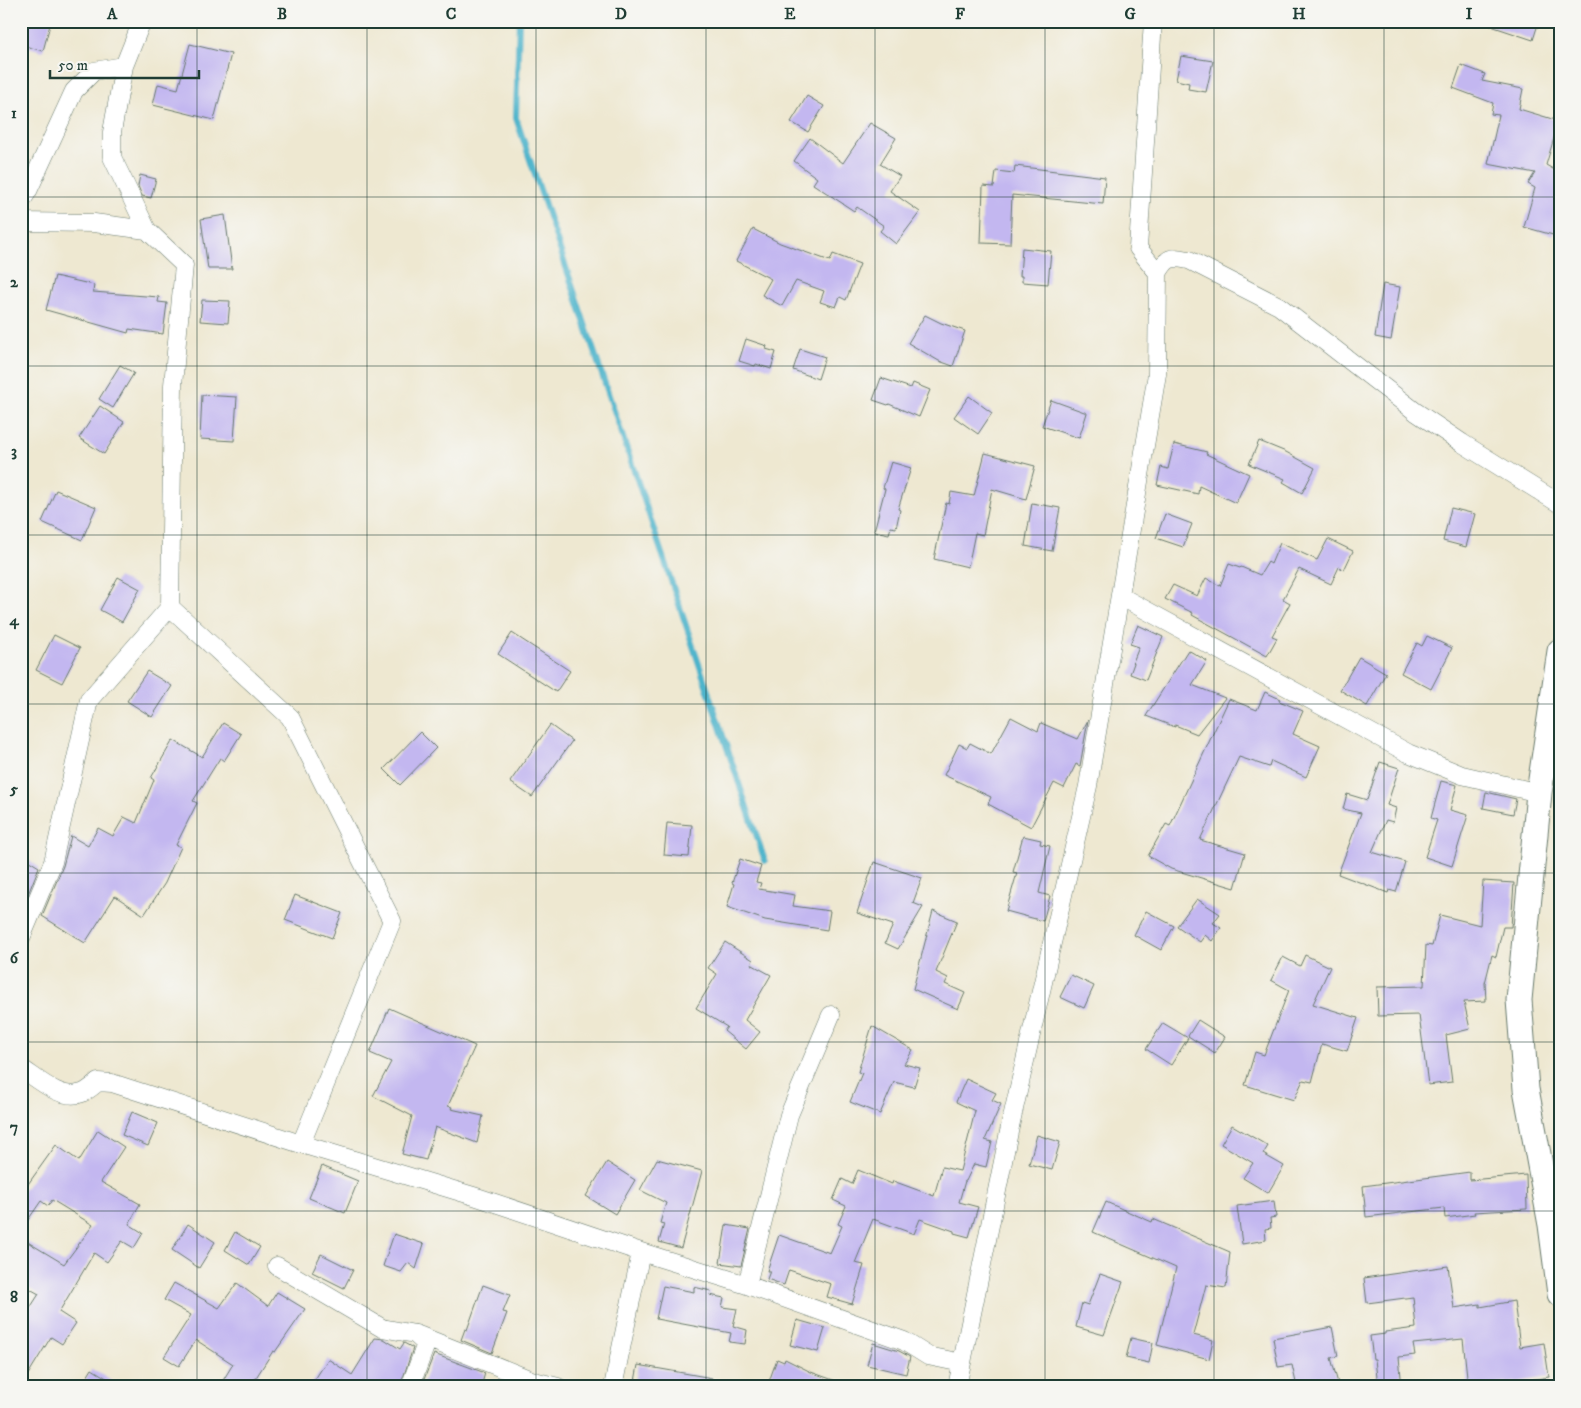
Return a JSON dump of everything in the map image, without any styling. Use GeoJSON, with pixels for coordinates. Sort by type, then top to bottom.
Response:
{"type":"FeatureCollection","features":[{"type":"Feature","properties":{"kind":"street"},"geometry":{"type":"LineString","coordinates":[[21,938],[52,862],[89,700],[170,607],[173,385],[184,265],[146,230],[112,156],[112,132],[124,66],[142,21]]}},
{"type":"Feature","properties":{"kind":"street"},"geometry":{"type":"LineString","coordinates":[[1153,21],[1138,248],[1158,273]]}},
{"type":"Feature","properties":{"kind":"street"},"geometry":{"type":"LineString","coordinates":[[21,202],[28,191],[74,91],[94,71],[124,66]]}},
{"type":"Feature","properties":{"kind":"street"},"geometry":{"type":"LineString","coordinates":[[21,222],[94,223],[146,230]]}},
{"type":"Feature","properties":{"kind":"street"},"geometry":{"type":"LineString","coordinates":[[957,1387],[1011,1122],[1088,786],[1157,374],[1158,273],[1165,261],[1175,258],[1189,260],[1279,306],[1416,412],[1560,504]]}},
{"type":"Feature","properties":{"kind":"street"},"geometry":{"type":"LineString","coordinates":[[1120,596],[1408,753],[1462,774],[1539,793]]}},
{"type":"Feature","properties":{"kind":"street"},"geometry":{"type":"LineString","coordinates":[[170,607],[290,717],[392,921],[301,1144]]}},
{"type":"Feature","properties":{"kind":"street"},"geometry":{"type":"LineString","coordinates":[[1560,651],[1539,793],[1520,1000],[1526,1089],[1555,1227],[1560,1294]]}},
{"type":"Feature","properties":{"kind":"street"},"geometry":{"type":"LineString","coordinates":[[747,1285],[789,1115],[832,1015]]}},
{"type":"Feature","properties":{"kind":"street"},"geometry":{"type":"LineString","coordinates":[[21,1068],[61,1093],[71,1096],[84,1093],[98,1082],[112,1083],[301,1144],[477,1197],[747,1285],[904,1341],[928,1356],[962,1363]]}},
{"type":"Feature","properties":{"kind":"street"},"geometry":{"type":"LineString","coordinates":[[612,1387],[641,1252]]}},
{"type":"Feature","properties":{"kind":"street"},"geometry":{"type":"LineString","coordinates":[[277,1266],[382,1328],[416,1334],[533,1384],[558,1387]]}},
{"type":"Feature","properties":{"kind":"street"},"geometry":{"type":"LineString","coordinates":[[410,1387],[426,1344],[416,1334]]}},
{"type":"Feature","properties":{"kind":"building"},"geometry":{"type":"Polygon","coordinates":[[[21,21],[51,21],[43,51],[21,45],[21,21]]]}},
{"type":"Feature","properties":{"kind":"building"},"geometry":{"type":"Polygon","coordinates":[[[1485,21],[1539,21],[1533,40],[1485,24],[1485,21]]]}},
{"type":"Feature","properties":{"kind":"building"},"geometry":{"type":"Polygon","coordinates":[[[190,44],[231,54],[214,120],[153,105],[158,84],[178,89],[190,44]]]}},
{"type":"Feature","properties":{"kind":"building"},"geometry":{"type":"Polygon","coordinates":[[[1181,56],[1213,61],[1206,92],[1188,89],[1189,83],[1176,80],[1181,56]]]}},
{"type":"Feature","properties":{"kind":"building"},"geometry":{"type":"Polygon","coordinates":[[[1461,65],[1485,74],[1482,81],[1523,89],[1519,109],[1559,121],[1546,165],[1560,173],[1560,211],[1553,235],[1524,227],[1535,188],[1528,184],[1535,173],[1488,164],[1499,115],[1491,114],[1493,103],[1453,88],[1461,65]]]}},
{"type":"Feature","properties":{"kind":"building"},"geometry":{"type":"Polygon","coordinates":[[[807,96],[824,106],[808,132],[791,122],[807,96]]]}},
{"type":"Feature","properties":{"kind":"building"},"geometry":{"type":"Polygon","coordinates":[[[870,123],[896,138],[880,164],[900,176],[890,191],[920,212],[896,244],[880,231],[884,226],[857,207],[854,211],[813,184],[817,178],[794,161],[810,138],[843,163],[870,123]]]}},
{"type":"Feature","properties":{"kind":"building"},"geometry":{"type":"Polygon","coordinates":[[[1015,166],[1105,177],[1103,204],[1012,195],[1010,244],[981,243],[983,186],[994,187],[996,171],[1014,173],[1015,166]]]}},
{"type":"Feature","properties":{"kind":"building"},"geometry":{"type":"Polygon","coordinates":[[[140,175],[156,179],[151,198],[142,196],[138,186],[140,175]]]}},
{"type":"Feature","properties":{"kind":"building"},"geometry":{"type":"Polygon","coordinates":[[[225,215],[232,269],[208,269],[201,219],[225,215]]]}},
{"type":"Feature","properties":{"kind":"building"},"geometry":{"type":"Polygon","coordinates":[[[753,229],[780,243],[830,261],[833,254],[860,264],[846,300],[840,297],[836,307],[820,302],[824,291],[796,281],[782,306],[762,295],[771,279],[736,261],[753,229]]]}},
{"type":"Feature","properties":{"kind":"building"},"geometry":{"type":"Polygon","coordinates":[[[1022,248],[1051,251],[1048,284],[1022,282],[1022,276],[1020,276],[1022,248]]]}},
{"type":"Feature","properties":{"kind":"building"},"geometry":{"type":"Polygon","coordinates":[[[55,276],[94,285],[93,292],[159,297],[158,302],[167,303],[163,334],[129,329],[128,333],[46,310],[55,276]]]}},
{"type":"Feature","properties":{"kind":"building"},"geometry":{"type":"Polygon","coordinates":[[[1383,284],[1400,287],[1391,340],[1375,337],[1383,284]]]}},
{"type":"Feature","properties":{"kind":"building"},"geometry":{"type":"Polygon","coordinates":[[[202,300],[230,301],[228,323],[200,321],[202,300]]]}},
{"type":"Feature","properties":{"kind":"building"},"geometry":{"type":"Polygon","coordinates":[[[925,315],[965,331],[953,366],[939,361],[908,343],[925,315]]]}},
{"type":"Feature","properties":{"kind":"building"},"geometry":{"type":"Polygon","coordinates":[[[746,339],[767,346],[766,349],[776,352],[771,369],[739,361],[746,339]]]}},
{"type":"Feature","properties":{"kind":"building"},"geometry":{"type":"Polygon","coordinates":[[[800,349],[825,357],[818,379],[793,370],[800,349]]]}},
{"type":"Feature","properties":{"kind":"building"},"geometry":{"type":"Polygon","coordinates":[[[120,365],[134,373],[113,408],[99,399],[120,365]]]}},
{"type":"Feature","properties":{"kind":"building"},"geometry":{"type":"Polygon","coordinates":[[[881,378],[911,388],[913,383],[930,390],[919,417],[889,404],[873,400],[881,378]]]}},
{"type":"Feature","properties":{"kind":"building"},"geometry":{"type":"Polygon","coordinates":[[[202,395],[237,397],[234,441],[200,439],[202,395]]]}},
{"type":"Feature","properties":{"kind":"building"},"geometry":{"type":"Polygon","coordinates":[[[969,396],[992,413],[978,434],[954,417],[969,396]]]}},
{"type":"Feature","properties":{"kind":"building"},"geometry":{"type":"Polygon","coordinates":[[[1051,400],[1087,413],[1079,438],[1042,426],[1051,400]]]}},
{"type":"Feature","properties":{"kind":"building"},"geometry":{"type":"Polygon","coordinates":[[[100,406],[124,422],[104,454],[79,438],[100,406]]]}},
{"type":"Feature","properties":{"kind":"building"},"geometry":{"type":"Polygon","coordinates":[[[1259,441],[1286,452],[1315,468],[1302,493],[1283,482],[1285,479],[1249,464],[1259,441]]]}},
{"type":"Feature","properties":{"kind":"building"},"geometry":{"type":"Polygon","coordinates":[[[1174,444],[1207,452],[1206,454],[1249,474],[1236,503],[1199,486],[1198,494],[1157,485],[1161,467],[1168,469],[1174,444]]]}},
{"type":"Feature","properties":{"kind":"building"},"geometry":{"type":"Polygon","coordinates":[[[985,453],[1035,466],[1026,499],[992,489],[983,535],[975,533],[968,567],[934,559],[946,503],[949,504],[951,492],[974,496],[985,453]]]}},
{"type":"Feature","properties":{"kind":"building"},"geometry":{"type":"Polygon","coordinates":[[[891,462],[911,468],[898,509],[900,510],[896,528],[891,527],[889,534],[874,531],[885,489],[883,488],[891,462]]]}},
{"type":"Feature","properties":{"kind":"building"},"geometry":{"type":"Polygon","coordinates":[[[56,490],[96,507],[82,540],[42,522],[56,490]]]}},
{"type":"Feature","properties":{"kind":"building"},"geometry":{"type":"Polygon","coordinates":[[[1032,503],[1060,508],[1052,551],[1025,546],[1032,503]]]}},
{"type":"Feature","properties":{"kind":"building"},"geometry":{"type":"Polygon","coordinates":[[[1451,508],[1475,514],[1466,547],[1443,541],[1451,508]]]}},
{"type":"Feature","properties":{"kind":"building"},"geometry":{"type":"Polygon","coordinates":[[[1165,514],[1192,524],[1183,547],[1156,538],[1165,514]]]}},
{"type":"Feature","properties":{"kind":"building"},"geometry":{"type":"Polygon","coordinates":[[[1328,539],[1353,551],[1344,570],[1339,567],[1331,584],[1299,569],[1283,599],[1290,603],[1272,636],[1277,638],[1267,656],[1165,599],[1173,585],[1197,596],[1206,578],[1220,586],[1229,564],[1260,575],[1268,562],[1271,564],[1280,543],[1317,560],[1328,539]]]}},
{"type":"Feature","properties":{"kind":"building"},"geometry":{"type":"Polygon","coordinates":[[[118,577],[140,589],[122,622],[100,610],[118,577]]]}},
{"type":"Feature","properties":{"kind":"building"},"geometry":{"type":"Polygon","coordinates":[[[1138,625],[1163,637],[1146,680],[1130,674],[1139,647],[1130,644],[1138,625]]]}},
{"type":"Feature","properties":{"kind":"building"},"geometry":{"type":"Polygon","coordinates":[[[512,633],[570,671],[556,692],[498,654],[512,633]]]}},
{"type":"Feature","properties":{"kind":"building"},"geometry":{"type":"Polygon","coordinates":[[[54,635],[80,648],[62,683],[36,670],[54,635]]]}},
{"type":"Feature","properties":{"kind":"building"},"geometry":{"type":"Polygon","coordinates":[[[1427,636],[1452,648],[1431,689],[1401,673],[1417,643],[1422,646],[1427,636]]]}},
{"type":"Feature","properties":{"kind":"building"},"geometry":{"type":"Polygon","coordinates":[[[1188,650],[1207,661],[1192,685],[1225,698],[1197,734],[1146,716],[1188,650]]]}},
{"type":"Feature","properties":{"kind":"building"},"geometry":{"type":"Polygon","coordinates":[[[1359,657],[1386,673],[1367,706],[1340,690],[1359,657]]]}},
{"type":"Feature","properties":{"kind":"building"},"geometry":{"type":"Polygon","coordinates":[[[147,671],[172,686],[152,717],[127,701],[147,671]]]}},
{"type":"Feature","properties":{"kind":"building"},"geometry":{"type":"Polygon","coordinates":[[[1265,692],[1280,699],[1279,701],[1303,711],[1293,734],[1320,746],[1306,777],[1271,761],[1269,767],[1239,757],[1200,840],[1245,853],[1235,888],[1171,869],[1148,856],[1166,824],[1170,826],[1229,699],[1257,710],[1265,692]]]}},
{"type":"Feature","properties":{"kind":"building"},"geometry":{"type":"Polygon","coordinates":[[[1011,717],[1038,731],[1041,723],[1078,739],[1088,720],[1080,766],[1076,764],[1064,788],[1054,783],[1031,827],[988,804],[991,797],[944,775],[959,744],[967,748],[970,743],[991,754],[1011,717]]]}},
{"type":"Feature","properties":{"kind":"building"},"geometry":{"type":"Polygon","coordinates":[[[223,723],[241,734],[224,761],[220,758],[193,801],[197,803],[176,845],[181,847],[165,883],[144,915],[115,896],[85,943],[42,916],[63,866],[71,836],[88,846],[98,828],[113,836],[124,817],[136,823],[154,780],[151,778],[173,740],[202,757],[223,723]]]}},
{"type":"Feature","properties":{"kind":"building"},"geometry":{"type":"Polygon","coordinates":[[[550,725],[572,741],[532,797],[510,782],[550,725]]]}},
{"type":"Feature","properties":{"kind":"building"},"geometry":{"type":"Polygon","coordinates":[[[420,732],[436,748],[400,785],[384,769],[420,732]]]}},
{"type":"Feature","properties":{"kind":"building"},"geometry":{"type":"Polygon","coordinates":[[[1380,762],[1399,768],[1387,805],[1396,808],[1393,822],[1386,820],[1372,852],[1405,862],[1396,892],[1389,890],[1388,893],[1338,874],[1361,813],[1343,809],[1347,794],[1367,800],[1380,762]]]}},
{"type":"Feature","properties":{"kind":"building"},"geometry":{"type":"Polygon","coordinates":[[[1441,781],[1457,785],[1450,810],[1468,815],[1452,866],[1425,857],[1437,820],[1431,818],[1441,781]]]}},
{"type":"Feature","properties":{"kind":"building"},"geometry":{"type":"Polygon","coordinates":[[[1486,792],[1516,799],[1513,814],[1483,808],[1486,792]]]}},
{"type":"Feature","properties":{"kind":"building"},"geometry":{"type":"Polygon","coordinates":[[[667,823],[692,825],[689,857],[664,855],[667,823]]]}},
{"type":"Feature","properties":{"kind":"building"},"geometry":{"type":"Polygon","coordinates":[[[1023,836],[1041,840],[1040,844],[1050,846],[1039,893],[1050,896],[1043,921],[1006,911],[1017,873],[1013,872],[1023,836]]]}},
{"type":"Feature","properties":{"kind":"building"},"geometry":{"type":"Polygon","coordinates":[[[21,856],[39,867],[24,904],[21,903],[21,856]]]}},
{"type":"Feature","properties":{"kind":"building"},"geometry":{"type":"Polygon","coordinates":[[[740,859],[761,866],[756,882],[761,883],[759,889],[795,895],[793,906],[830,911],[827,930],[765,920],[727,907],[740,859]]]}},
{"type":"Feature","properties":{"kind":"building"},"geometry":{"type":"Polygon","coordinates":[[[874,862],[922,878],[913,903],[923,907],[898,949],[885,943],[893,925],[857,913],[874,862]]]}},
{"type":"Feature","properties":{"kind":"building"},"geometry":{"type":"Polygon","coordinates":[[[1483,881],[1514,883],[1511,927],[1503,927],[1496,957],[1492,955],[1485,983],[1486,1001],[1464,1002],[1470,1029],[1446,1035],[1452,1082],[1428,1085],[1419,1015],[1378,1016],[1377,987],[1424,986],[1426,945],[1432,946],[1440,915],[1480,925],[1483,881]]]}},
{"type":"Feature","properties":{"kind":"building"},"geometry":{"type":"Polygon","coordinates":[[[295,895],[342,913],[332,938],[285,920],[295,895]]]}},
{"type":"Feature","properties":{"kind":"building"},"geometry":{"type":"Polygon","coordinates":[[[1197,899],[1220,914],[1213,923],[1221,928],[1212,941],[1205,935],[1200,942],[1177,926],[1197,899]]]}},
{"type":"Feature","properties":{"kind":"building"},"geometry":{"type":"Polygon","coordinates":[[[933,911],[957,921],[936,972],[948,978],[945,984],[965,993],[958,1009],[913,989],[933,911]]]}},
{"type":"Feature","properties":{"kind":"building"},"geometry":{"type":"Polygon","coordinates":[[[1146,911],[1174,926],[1161,950],[1134,935],[1146,911]]]}},
{"type":"Feature","properties":{"kind":"building"},"geometry":{"type":"Polygon","coordinates":[[[725,942],[753,960],[751,964],[771,975],[745,1020],[760,1032],[746,1049],[724,1031],[727,1027],[696,1008],[717,974],[708,968],[725,942]]]}},
{"type":"Feature","properties":{"kind":"building"},"geometry":{"type":"Polygon","coordinates":[[[1305,955],[1330,967],[1313,1004],[1358,1018],[1347,1051],[1322,1044],[1312,1082],[1303,1080],[1294,1100],[1245,1085],[1255,1052],[1264,1055],[1289,990],[1271,980],[1283,957],[1300,966],[1305,955]]]}},
{"type":"Feature","properties":{"kind":"building"},"geometry":{"type":"Polygon","coordinates":[[[1071,975],[1094,986],[1084,1008],[1060,997],[1071,975]]]}},
{"type":"Feature","properties":{"kind":"building"},"geometry":{"type":"Polygon","coordinates":[[[389,1008],[475,1046],[448,1106],[452,1107],[451,1109],[483,1116],[477,1143],[435,1127],[426,1160],[402,1154],[412,1116],[373,1096],[391,1062],[370,1053],[389,1008]]]}},
{"type":"Feature","properties":{"kind":"building"},"geometry":{"type":"Polygon","coordinates":[[[1198,1020],[1225,1037],[1215,1053],[1188,1036],[1198,1020]]]}},
{"type":"Feature","properties":{"kind":"building"},"geometry":{"type":"Polygon","coordinates":[[[1163,1023],[1188,1038],[1171,1065],[1146,1049],[1163,1023]]]}},
{"type":"Feature","properties":{"kind":"building"},"geometry":{"type":"Polygon","coordinates":[[[872,1026],[913,1050],[904,1064],[920,1068],[914,1087],[894,1082],[880,1114],[850,1102],[862,1073],[858,1072],[872,1026]]]}},
{"type":"Feature","properties":{"kind":"building"},"geometry":{"type":"Polygon","coordinates":[[[966,1079],[996,1093],[992,1100],[1001,1104],[985,1140],[992,1142],[986,1167],[974,1164],[965,1181],[959,1202],[978,1207],[969,1237],[920,1219],[914,1234],[873,1219],[855,1263],[864,1265],[852,1304],[827,1297],[831,1284],[789,1270],[784,1285],[767,1279],[770,1271],[767,1271],[779,1235],[830,1253],[842,1226],[838,1224],[846,1206],[833,1200],[842,1179],[852,1184],[858,1170],[892,1184],[893,1181],[934,1196],[942,1167],[960,1171],[975,1111],[956,1102],[966,1079]]]}},
{"type":"Feature","properties":{"kind":"building"},"geometry":{"type":"Polygon","coordinates":[[[132,1112],[158,1123],[148,1146],[122,1135],[132,1112]]]}},
{"type":"Feature","properties":{"kind":"building"},"geometry":{"type":"Polygon","coordinates":[[[1232,1125],[1268,1146],[1263,1154],[1284,1166],[1268,1193],[1243,1178],[1253,1163],[1221,1144],[1232,1125]]]}},
{"type":"Feature","properties":{"kind":"building"},"geometry":{"type":"Polygon","coordinates":[[[98,1130],[124,1147],[101,1182],[140,1204],[129,1224],[143,1233],[134,1248],[122,1241],[107,1262],[94,1253],[59,1312],[76,1323],[62,1344],[51,1337],[21,1386],[21,1322],[39,1294],[21,1284],[21,1238],[64,1264],[93,1225],[52,1200],[48,1206],[41,1201],[21,1230],[21,1194],[56,1145],[79,1161],[98,1130]]]}},
{"type":"Feature","properties":{"kind":"building"},"geometry":{"type":"Polygon","coordinates":[[[1037,1135],[1060,1142],[1052,1170],[1029,1164],[1037,1135]]]}},
{"type":"Feature","properties":{"kind":"building"},"geometry":{"type":"Polygon","coordinates":[[[657,1159],[702,1171],[681,1248],[659,1242],[664,1224],[660,1223],[666,1203],[640,1190],[657,1159]]]}},
{"type":"Feature","properties":{"kind":"building"},"geometry":{"type":"Polygon","coordinates":[[[607,1162],[635,1180],[615,1214],[586,1196],[607,1162]]]}},
{"type":"Feature","properties":{"kind":"building"},"geometry":{"type":"Polygon","coordinates":[[[322,1166],[358,1181],[345,1213],[309,1198],[322,1166]]]}},
{"type":"Feature","properties":{"kind":"building"},"geometry":{"type":"Polygon","coordinates":[[[1470,1172],[1470,1180],[1526,1175],[1527,1209],[1474,1212],[1475,1214],[1445,1218],[1444,1208],[1366,1217],[1363,1186],[1470,1172]]]}},
{"type":"Feature","properties":{"kind":"building"},"geometry":{"type":"Polygon","coordinates":[[[1274,1201],[1276,1217],[1270,1218],[1271,1228],[1265,1229],[1266,1240],[1242,1244],[1237,1206],[1274,1201]]]}},
{"type":"Feature","properties":{"kind":"building"},"geometry":{"type":"Polygon","coordinates":[[[1106,1202],[1152,1222],[1153,1219],[1230,1252],[1226,1288],[1206,1285],[1193,1335],[1213,1340],[1209,1359],[1157,1345],[1176,1268],[1093,1232],[1106,1202]]]}},
{"type":"Feature","properties":{"kind":"building"},"geometry":{"type":"Polygon","coordinates":[[[188,1224],[215,1242],[199,1268],[172,1250],[188,1224]]]}},
{"type":"Feature","properties":{"kind":"building"},"geometry":{"type":"Polygon","coordinates":[[[726,1225],[750,1229],[741,1266],[720,1263],[726,1225]]]}},
{"type":"Feature","properties":{"kind":"building"},"geometry":{"type":"Polygon","coordinates":[[[235,1232],[260,1247],[249,1265],[225,1250],[235,1232]]]}},
{"type":"Feature","properties":{"kind":"building"},"geometry":{"type":"Polygon","coordinates":[[[394,1234],[424,1244],[416,1269],[408,1263],[401,1272],[383,1266],[394,1234]]]}},
{"type":"Feature","properties":{"kind":"building"},"geometry":{"type":"Polygon","coordinates":[[[321,1254],[353,1270],[344,1288],[312,1272],[321,1254]]]}},
{"type":"Feature","properties":{"kind":"building"},"geometry":{"type":"Polygon","coordinates":[[[1448,1266],[1454,1308],[1480,1304],[1480,1307],[1514,1301],[1520,1347],[1544,1343],[1549,1377],[1509,1383],[1468,1386],[1463,1339],[1413,1344],[1415,1355],[1399,1357],[1402,1387],[1378,1387],[1370,1336],[1416,1328],[1413,1297],[1367,1303],[1364,1278],[1448,1266]]]}},
{"type":"Feature","properties":{"kind":"building"},"geometry":{"type":"Polygon","coordinates":[[[1100,1274],[1123,1282],[1104,1335],[1076,1327],[1082,1303],[1088,1305],[1100,1274]]]}},
{"type":"Feature","properties":{"kind":"building"},"geometry":{"type":"Polygon","coordinates":[[[174,1283],[219,1308],[237,1283],[268,1306],[277,1292],[305,1309],[275,1352],[273,1351],[250,1387],[219,1387],[233,1364],[196,1340],[179,1366],[164,1357],[191,1315],[164,1300],[174,1283]]]}},
{"type":"Feature","properties":{"kind":"building"},"geometry":{"type":"Polygon","coordinates":[[[483,1285],[510,1295],[503,1312],[507,1313],[492,1353],[461,1340],[465,1329],[467,1330],[483,1285]]]}},
{"type":"Feature","properties":{"kind":"building"},"geometry":{"type":"Polygon","coordinates":[[[663,1286],[694,1292],[694,1287],[711,1291],[710,1295],[724,1298],[722,1307],[737,1309],[733,1326],[747,1330],[745,1344],[729,1342],[731,1333],[656,1319],[663,1286]]]}},
{"type":"Feature","properties":{"kind":"building"},"geometry":{"type":"Polygon","coordinates":[[[797,1320],[825,1328],[818,1352],[790,1345],[797,1320]]]}},
{"type":"Feature","properties":{"kind":"building"},"geometry":{"type":"Polygon","coordinates":[[[1332,1327],[1338,1356],[1331,1358],[1339,1387],[1297,1387],[1292,1365],[1278,1367],[1273,1338],[1332,1327]]]}},
{"type":"Feature","properties":{"kind":"building"},"geometry":{"type":"Polygon","coordinates":[[[375,1338],[384,1339],[400,1349],[404,1343],[413,1348],[400,1387],[310,1387],[328,1359],[352,1375],[375,1338]]]}},
{"type":"Feature","properties":{"kind":"building"},"geometry":{"type":"Polygon","coordinates":[[[1131,1338],[1153,1343],[1149,1363],[1126,1358],[1131,1338]]]}},
{"type":"Feature","properties":{"kind":"building"},"geometry":{"type":"Polygon","coordinates":[[[873,1343],[899,1351],[910,1357],[906,1374],[867,1365],[873,1343]]]}},
{"type":"Feature","properties":{"kind":"building"},"geometry":{"type":"Polygon","coordinates":[[[434,1354],[485,1373],[481,1387],[421,1387],[434,1354]]]}},
{"type":"Feature","properties":{"kind":"building"},"geometry":{"type":"Polygon","coordinates":[[[777,1359],[784,1362],[785,1359],[811,1372],[847,1385],[847,1387],[767,1387],[777,1359]]]}},
{"type":"Feature","properties":{"kind":"building"},"geometry":{"type":"Polygon","coordinates":[[[638,1365],[712,1378],[711,1387],[634,1387],[638,1365]]]}},
{"type":"Feature","properties":{"kind":"building"},"geometry":{"type":"Polygon","coordinates":[[[92,1369],[121,1387],[81,1387],[92,1369]]]}},
{"type":"Feature","properties":{"kind":"waterway"},"geometry":{"type":"LineString","coordinates":[[519,21],[516,118],[765,861]]}}]}
